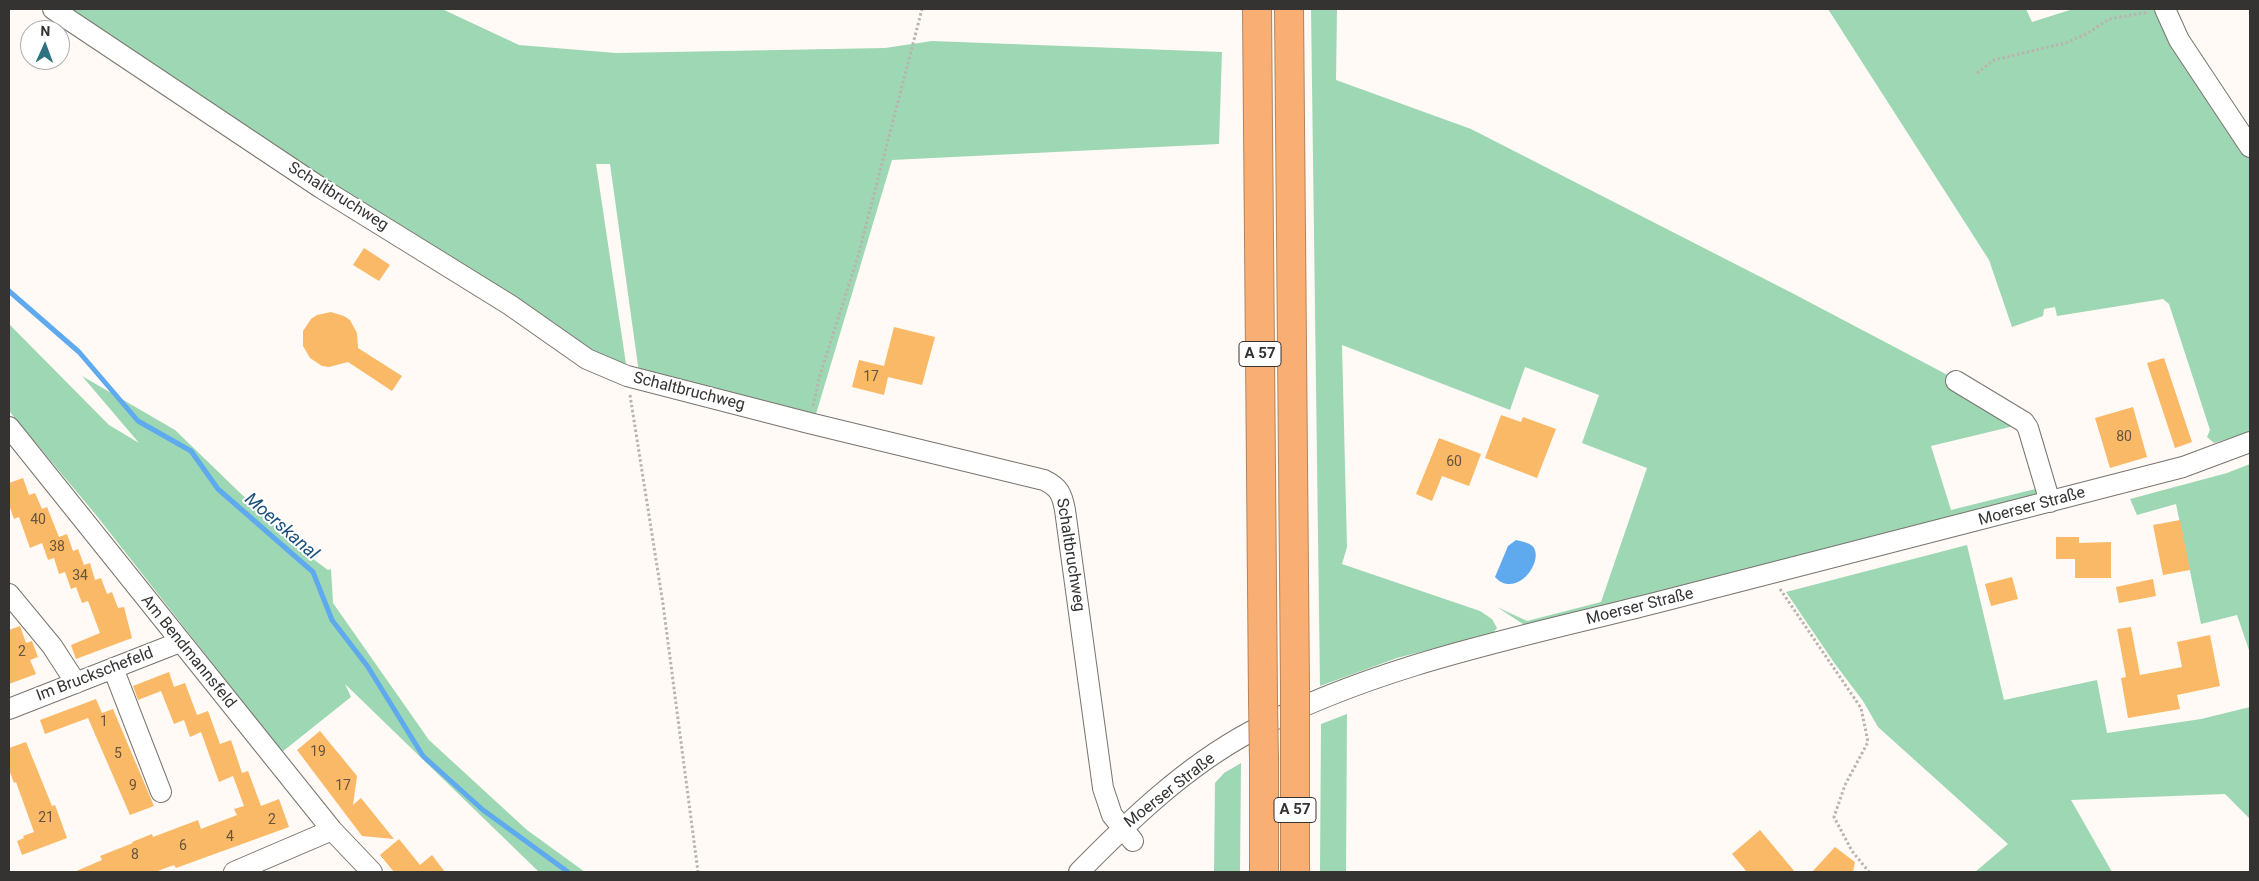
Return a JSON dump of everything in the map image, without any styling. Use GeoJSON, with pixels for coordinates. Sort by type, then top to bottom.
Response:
{"type":"FeatureCollection","features":[{"type":"Feature","properties":{"kind":"highway","name":"A 57"},"geometry":{"type":"LineString","coordinates":[[1257,9],[1264,872]]}},
{"type":"Feature","properties":{"kind":"highway","name":"A 57"},"geometry":{"type":"LineString","coordinates":[[1290,9],[1296,747],[1295,872]]}},
{"type":"Feature","properties":{"kind":"street","name":"Schaltbruchweg"},"geometry":{"type":"LineString","coordinates":[[52,9],[321,188],[510,305],[587,359],[627,376],[809,423],[1044,480],[1055,485],[1062,494],[1065,510],[1103,788],[1112,815],[1127,834]]}},
{"type":"Feature","properties":{"kind":"street"},"geometry":{"type":"LineString","coordinates":[[2165,9],[2179,40],[2250,147]]}},
{"type":"Feature","properties":{"kind":"street"},"geometry":{"type":"LineString","coordinates":[[1956,381],[2018,419],[2028,428],[2050,502]]}},
{"type":"Feature","properties":{"kind":"street","name":"Am Bendmannsfeld"},"geometry":{"type":"LineString","coordinates":[[9,427],[332,830],[372,872]]}},
{"type":"Feature","properties":{"kind":"street","name":"Moerser Straße"},"geometry":{"type":"LineString","coordinates":[[1079,872],[1127,834],[1194,768],[1247,733],[1324,696],[1387,673],[2184,467],[2250,442]]}},
{"type":"Feature","properties":{"kind":"street"},"geometry":{"type":"LineString","coordinates":[[9,594],[52,646],[76,683]]}},
{"type":"Feature","properties":{"kind":"street","name":"Im Bruckschefeld"},"geometry":{"type":"LineString","coordinates":[[9,708],[180,642]]}},
{"type":"Feature","properties":{"kind":"street"},"geometry":{"type":"LineString","coordinates":[[113,668],[161,792]]}},
{"type":"Feature","properties":{"kind":"street"},"geometry":{"type":"LineString","coordinates":[[234,872],[332,830]]}},
{"type":"Feature","properties":{"kind":"path"},"geometry":{"type":"LineString","coordinates":[[809,423],[819,378],[858,256],[922,9]]}},
{"type":"Feature","properties":{"kind":"path"},"geometry":{"type":"LineString","coordinates":[[1977,73],[1994,60],[2065,43],[2088,33],[2109,19],[2165,9]]}},
{"type":"Feature","properties":{"kind":"path"},"geometry":{"type":"LineString","coordinates":[[627,376],[665,613],[698,872]]}},
{"type":"Feature","properties":{"kind":"path"},"geometry":{"type":"LineString","coordinates":[[1788,585],[1778,587],[1861,708],[1868,742],[1845,785],[1834,816],[1852,851],[1869,872]]}},
{"type":"Feature","properties":{"kind":"green space"},"geometry":{"type":"Polygon","coordinates":[[[65,9],[442,9],[519,45],[616,53],[885,48],[932,41],[1222,52],[1219,144],[892,160],[816,414],[785,409],[639,373],[610,164],[596,164],[626,364],[597,355],[514,303],[65,9]]]}},
{"type":"Feature","properties":{"kind":"green space"},"geometry":{"type":"Polygon","coordinates":[[[1311,9],[1337,9],[1336,80],[1471,129],[1792,293],[2035,421],[1931,446],[1951,510],[2039,488],[2041,495],[1526,626],[1497,607],[1527,621],[1601,602],[1647,468],[1582,443],[1599,395],[1525,367],[1510,410],[1342,345],[1347,547],[1342,564],[1480,611],[1492,619],[1497,628],[1493,633],[1397,658],[1320,686],[1311,9]]]}},
{"type":"Feature","properties":{"kind":"green space"},"geometry":{"type":"Polygon","coordinates":[[[1828,9],[2026,9],[2032,22],[2073,9],[2153,9],[2178,50],[2205,62],[2250,128],[2250,432],[2214,443],[2207,437],[2210,430],[2169,304],[2163,299],[2057,316],[2055,307],[2044,309],[2043,316],[2012,327],[1989,260],[1828,9]]]}},
{"type":"Feature","properties":{"kind":"green space"},"geometry":{"type":"Polygon","coordinates":[[[9,324],[109,425],[139,443],[82,376],[175,430],[294,545],[328,570],[331,569],[333,603],[429,740],[527,830],[585,872],[539,872],[345,684],[351,697],[282,752],[96,515],[9,411],[9,324]]]}},
{"type":"Feature","properties":{"kind":"green space"},"geometry":{"type":"Polygon","coordinates":[[[2250,464],[2250,653],[2237,615],[2201,624],[2176,504],[2137,515],[2130,499],[2227,473],[2250,464]]]}},
{"type":"Feature","properties":{"kind":"green space"},"geometry":{"type":"Polygon","coordinates":[[[1967,545],[2004,700],[2097,680],[2107,733],[2201,719],[2250,707],[2250,819],[2225,794],[2071,800],[2112,872],[1975,872],[2008,844],[1878,727],[1863,701],[1835,664],[1786,592],[1967,545]]]}},
{"type":"Feature","properties":{"kind":"green space"},"geometry":{"type":"Polygon","coordinates":[[[1347,714],[1346,872],[1320,872],[1321,724],[1347,714]]]}},
{"type":"Feature","properties":{"kind":"green space"},"geometry":{"type":"Polygon","coordinates":[[[1241,763],[1240,872],[1214,872],[1215,783],[1224,773],[1241,763]]]}},
{"type":"Feature","properties":{"kind":"water"},"geometry":{"type":"Polygon","coordinates":[[[1516,540],[1533,546],[1536,555],[1535,562],[1531,570],[1519,582],[1503,583],[1495,577],[1508,546],[1516,540]]]}},
{"type":"Feature","properties":{"kind":"building"},"geometry":{"type":"Polygon","coordinates":[[[364,248],[390,265],[379,281],[353,265],[364,248]]]}},
{"type":"Feature","properties":{"kind":"building"},"geometry":{"type":"Polygon","coordinates":[[[331,312],[350,320],[357,333],[358,348],[402,376],[392,391],[348,362],[329,367],[322,366],[310,358],[303,346],[303,331],[311,319],[317,315],[331,312]]]}},
{"type":"Feature","properties":{"kind":"building"},"geometry":{"type":"Polygon","coordinates":[[[894,327],[935,337],[922,385],[888,377],[884,395],[852,387],[859,360],[884,366],[894,327]]]}},
{"type":"Feature","properties":{"kind":"building"},"geometry":{"type":"Polygon","coordinates":[[[2164,358],[2192,442],[2175,448],[2147,363],[2164,358]]]}},
{"type":"Feature","properties":{"kind":"building"},"geometry":{"type":"Polygon","coordinates":[[[2133,407],[2147,457],[2110,468],[2095,418],[2133,407]]]}},
{"type":"Feature","properties":{"kind":"building"},"geometry":{"type":"Polygon","coordinates":[[[1501,415],[1521,422],[1523,417],[1556,429],[1537,478],[1485,458],[1501,415]]]}},
{"type":"Feature","properties":{"kind":"building"},"geometry":{"type":"Polygon","coordinates":[[[1439,438],[1481,454],[1469,486],[1442,476],[1432,501],[1416,494],[1439,438]]]}},
{"type":"Feature","properties":{"kind":"building"},"geometry":{"type":"Polygon","coordinates":[[[23,478],[29,495],[35,493],[42,509],[47,507],[59,537],[67,534],[73,551],[78,549],[84,565],[90,563],[95,580],[101,578],[107,594],[112,592],[118,608],[124,607],[132,638],[76,659],[71,645],[100,633],[88,601],[82,603],[76,587],[71,589],[65,572],[59,574],[54,558],[48,560],[42,543],[30,548],[19,517],[14,519],[9,505],[9,483],[23,478]]]}},
{"type":"Feature","properties":{"kind":"building"},"geometry":{"type":"Polygon","coordinates":[[[2180,520],[2190,570],[2163,575],[2153,525],[2180,520]]]}},
{"type":"Feature","properties":{"kind":"building"},"geometry":{"type":"Polygon","coordinates":[[[2056,537],[2079,537],[2079,543],[2111,542],[2111,578],[2075,578],[2075,559],[2056,559],[2056,537]]]}},
{"type":"Feature","properties":{"kind":"building"},"geometry":{"type":"Polygon","coordinates":[[[2012,577],[2018,599],[1991,606],[1985,584],[2012,577]]]}},
{"type":"Feature","properties":{"kind":"building"},"geometry":{"type":"Polygon","coordinates":[[[2153,579],[2156,596],[2119,603],[2116,587],[2153,579]]]}},
{"type":"Feature","properties":{"kind":"building"},"geometry":{"type":"Polygon","coordinates":[[[20,626],[26,643],[32,641],[38,657],[30,660],[36,674],[9,684],[9,630],[20,626]]]}},
{"type":"Feature","properties":{"kind":"building"},"geometry":{"type":"Polygon","coordinates":[[[2131,627],[2140,675],[2182,667],[2177,642],[2210,635],[2220,686],[2177,695],[2180,709],[2128,718],[2121,678],[2126,677],[2117,629],[2131,627]]]}},
{"type":"Feature","properties":{"kind":"building"},"geometry":{"type":"Polygon","coordinates":[[[169,672],[174,687],[185,683],[197,715],[208,711],[220,744],[231,740],[242,773],[248,771],[261,806],[279,799],[289,827],[176,868],[174,865],[155,872],[74,872],[102,860],[100,856],[152,834],[153,837],[198,820],[201,829],[237,815],[234,809],[244,806],[233,776],[219,782],[201,732],[190,737],[184,720],[174,724],[161,691],[138,700],[133,686],[169,672]]]}},
{"type":"Feature","properties":{"kind":"building"},"geometry":{"type":"Polygon","coordinates":[[[96,699],[102,713],[113,709],[154,806],[130,815],[88,718],[45,734],[40,720],[96,699]]]}},
{"type":"Feature","properties":{"kind":"building"},"geometry":{"type":"Polygon","coordinates":[[[320,731],[357,776],[353,805],[361,798],[394,839],[362,836],[297,750],[320,731]]]}},
{"type":"Feature","properties":{"kind":"building"},"geometry":{"type":"Polygon","coordinates":[[[26,742],[52,806],[55,805],[67,838],[22,855],[17,841],[24,838],[23,836],[34,832],[16,782],[14,783],[9,770],[9,748],[26,742]]]}},
{"type":"Feature","properties":{"kind":"building"},"geometry":{"type":"Polygon","coordinates":[[[1760,830],[1795,872],[1747,872],[1732,854],[1760,830]]]}},
{"type":"Feature","properties":{"kind":"building"},"geometry":{"type":"Polygon","coordinates":[[[399,839],[420,865],[432,855],[445,872],[394,872],[380,855],[399,839]]]}},
{"type":"Feature","properties":{"kind":"building"},"geometry":{"type":"Polygon","coordinates":[[[1835,847],[1855,862],[1853,872],[1812,872],[1835,847]]]}},
{"type":"Feature","properties":{"kind":"waterway","name":"Moerskanal"},"geometry":{"type":"LineString","coordinates":[[9,291],[79,352],[138,421],[191,451],[218,489],[313,572],[332,620],[368,667],[423,756],[483,810],[568,872]]}}]}
